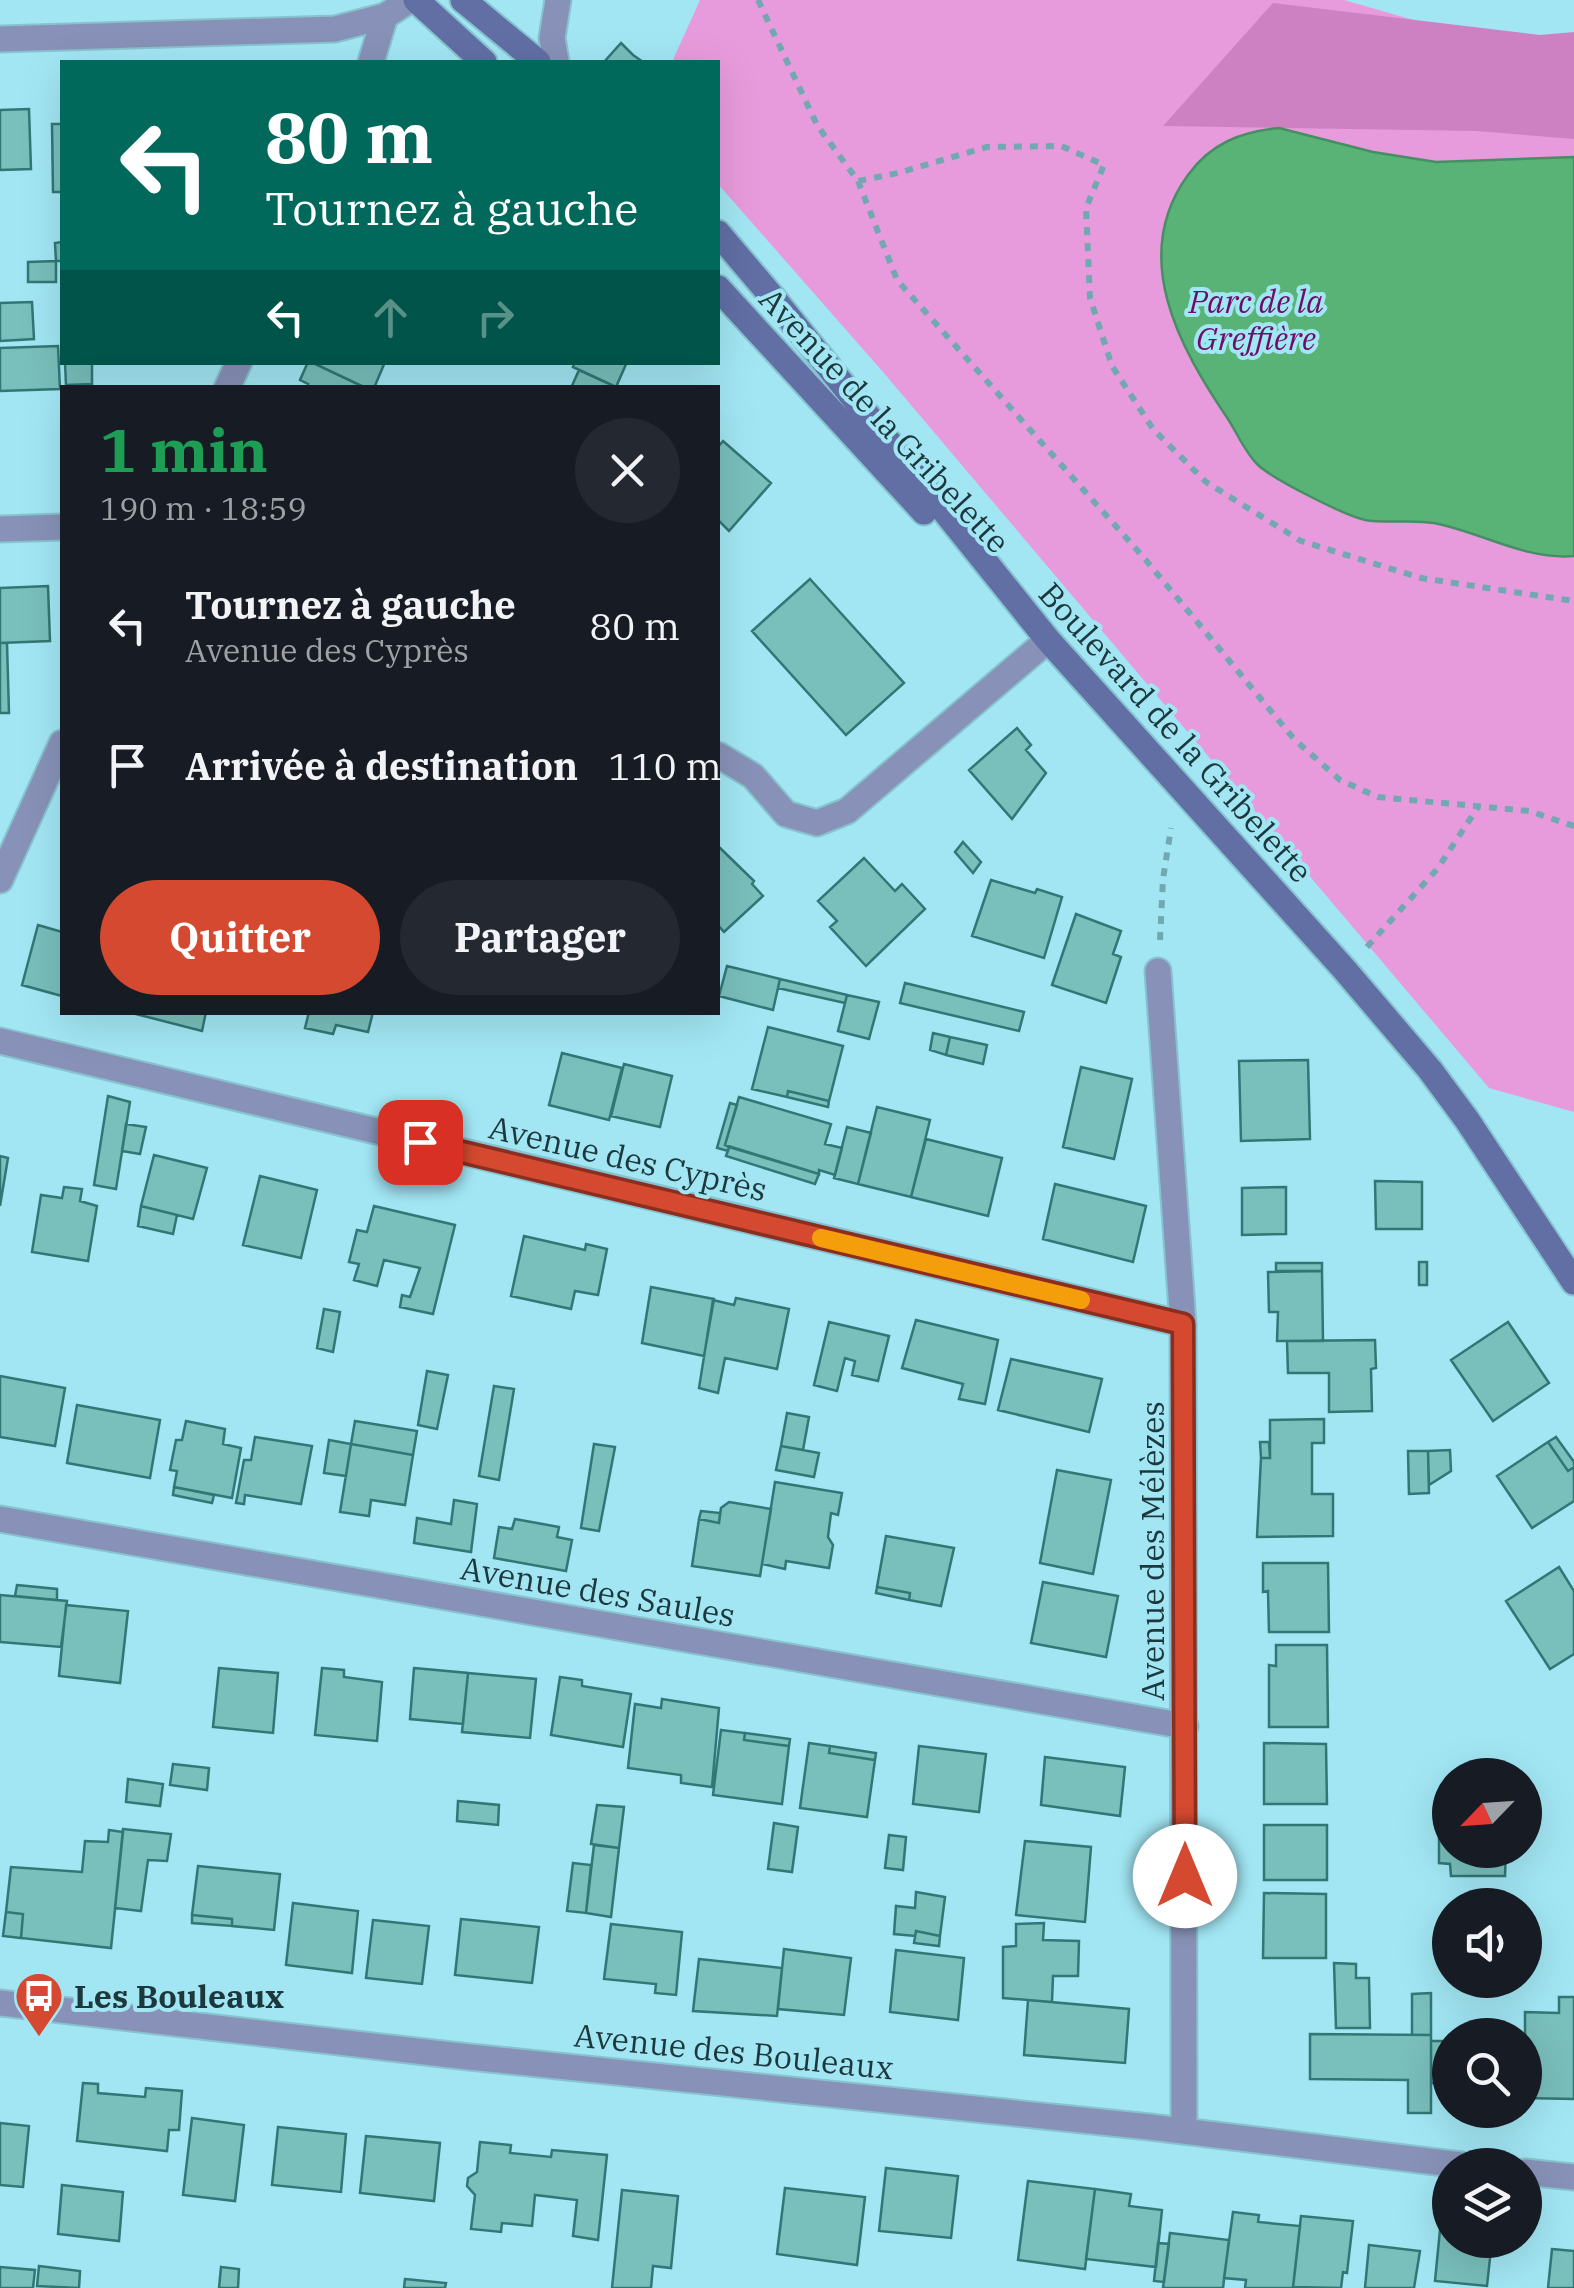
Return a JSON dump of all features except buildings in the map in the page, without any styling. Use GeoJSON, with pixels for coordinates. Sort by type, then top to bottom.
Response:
{"type":"FeatureCollection","features":[{"type":"Feature","properties":{"kind":"main road"},"geometry":{"type":"LineString","coordinates":[[413,0],[482,60]]}},
{"type":"Feature","properties":{"kind":"main road"},"geometry":{"type":"LineString","coordinates":[[462,0],[536,60]]}},
{"type":"Feature","properties":{"kind":"main road","name":"Boulevard de la Gribelette"},"geometry":{"type":"LineString","coordinates":[[720,236],[1048,640],[1344,969],[1467,1120],[1574,1282]]}},
{"type":"Feature","properties":{"kind":"main road","name":"Avenue de la Gribelette"},"geometry":{"type":"LineString","coordinates":[[720,290],[852,437],[1048,640]]}},
{"type":"Feature","properties":{"kind":"street"},"geometry":{"type":"LineString","coordinates":[[0,40],[335,28],[385,16],[413,0]]}},
{"type":"Feature","properties":{"kind":"street"},"geometry":{"type":"LineString","coordinates":[[556,60],[552,38],[558,0]]}},
{"type":"Feature","properties":{"kind":"street"},"geometry":{"type":"LineString","coordinates":[[373,60],[385,16]]}},
{"type":"Feature","properties":{"kind":"street"},"geometry":{"type":"LineString","coordinates":[[0,529],[60,527]]}},
{"type":"Feature","properties":{"kind":"street"},"geometry":{"type":"LineString","coordinates":[[720,755],[753,776],[786,814],[817,823],[847,811],[1048,640]]}},
{"type":"Feature","properties":{"kind":"street"},"geometry":{"type":"LineString","coordinates":[[0,880],[60,747]]}},
{"type":"Feature","properties":{"kind":"street","name":"Avenue des Mélèzes"},"geometry":{"type":"LineString","coordinates":[[1158,971],[1183,1324],[1184,2131]]}},
{"type":"Feature","properties":{"kind":"street","name":"Avenue des Cyprès"},"geometry":{"type":"LineString","coordinates":[[0,1041],[1183,1324]]}},
{"type":"Feature","properties":{"kind":"street","name":"Avenue des Saules"},"geometry":{"type":"LineString","coordinates":[[0,1519],[1185,1726]]}},
{"type":"Feature","properties":{"kind":"street","name":"Avenue des Bouleaux"},"geometry":{"type":"LineString","coordinates":[[0,2003],[1432,2161]]}},
{"type":"Feature","properties":{"kind":"street"},"geometry":{"type":"LineString","coordinates":[[1542,2174],[1574,2177]]}},
{"type":"Feature","properties":{"kind":"path"},"geometry":{"type":"LineString","coordinates":[[758,0],[817,124],[858,181],[897,280],[1144,560],[1294,739],[1340,780],[1378,798],[1529,811],[1574,826]]}},
{"type":"Feature","properties":{"kind":"path"},"geometry":{"type":"LineString","coordinates":[[858,181],[987,147],[1061,146],[1104,165],[1086,208],[1090,298],[1112,366],[1132,398],[1152,429],[1206,482],[1302,541],[1421,578],[1574,601]]}},
{"type":"Feature","properties":{"kind":"path"},"geometry":{"type":"LineString","coordinates":[[1158,971],[1163,879],[1178,788]]}},
{"type":"Feature","properties":{"kind":"path"},"geometry":{"type":"LineString","coordinates":[[1344,969],[1390,925],[1438,868],[1478,808]]}},
{"type":"Feature","properties":{"kind":"green space","name":"Parc de la Greffière"},"geometry":{"type":"Polygon","coordinates":[[[700,0],[1344,0],[1574,66],[1574,1112],[1489,1088],[883,372],[720,186],[720,60],[673,60],[700,0]]]}},
{"type":"Feature","properties":{"kind":"shaded area"},"geometry":{"type":"Polygon","coordinates":[[[1273,3],[1540,35],[1574,32],[1574,139],[1476,131],[1163,126],[1273,3]]]}},
{"type":"Feature","properties":{"kind":"shaded area"},"geometry":{"type":"Polygon","coordinates":[[[1279,128],[1373,152],[1436,162],[1574,157],[1574,556],[1520,550],[1434,523],[1365,520],[1292,487],[1265,471],[1249,454],[1178,332],[1162,269],[1162,237],[1171,206],[1197,164],[1217,147],[1240,136],[1279,128]]]}},
{"type":"Feature","properties":{"kind":"slow traffic"},"geometry":{"type":"LineString","coordinates":[[821,1238],[1081,1300]]}},
{"type":"Feature","properties":{"kind":"place","name":"Les Bouleaux"},"geometry":{"type":"Point","coordinates":[39,2038]}},
{"type":"Feature","properties":{"kind":"route"},"geometry":{"type":"LineString","coordinates":[[420,1142],[1183,1324],[1185,1876]]}}]}
